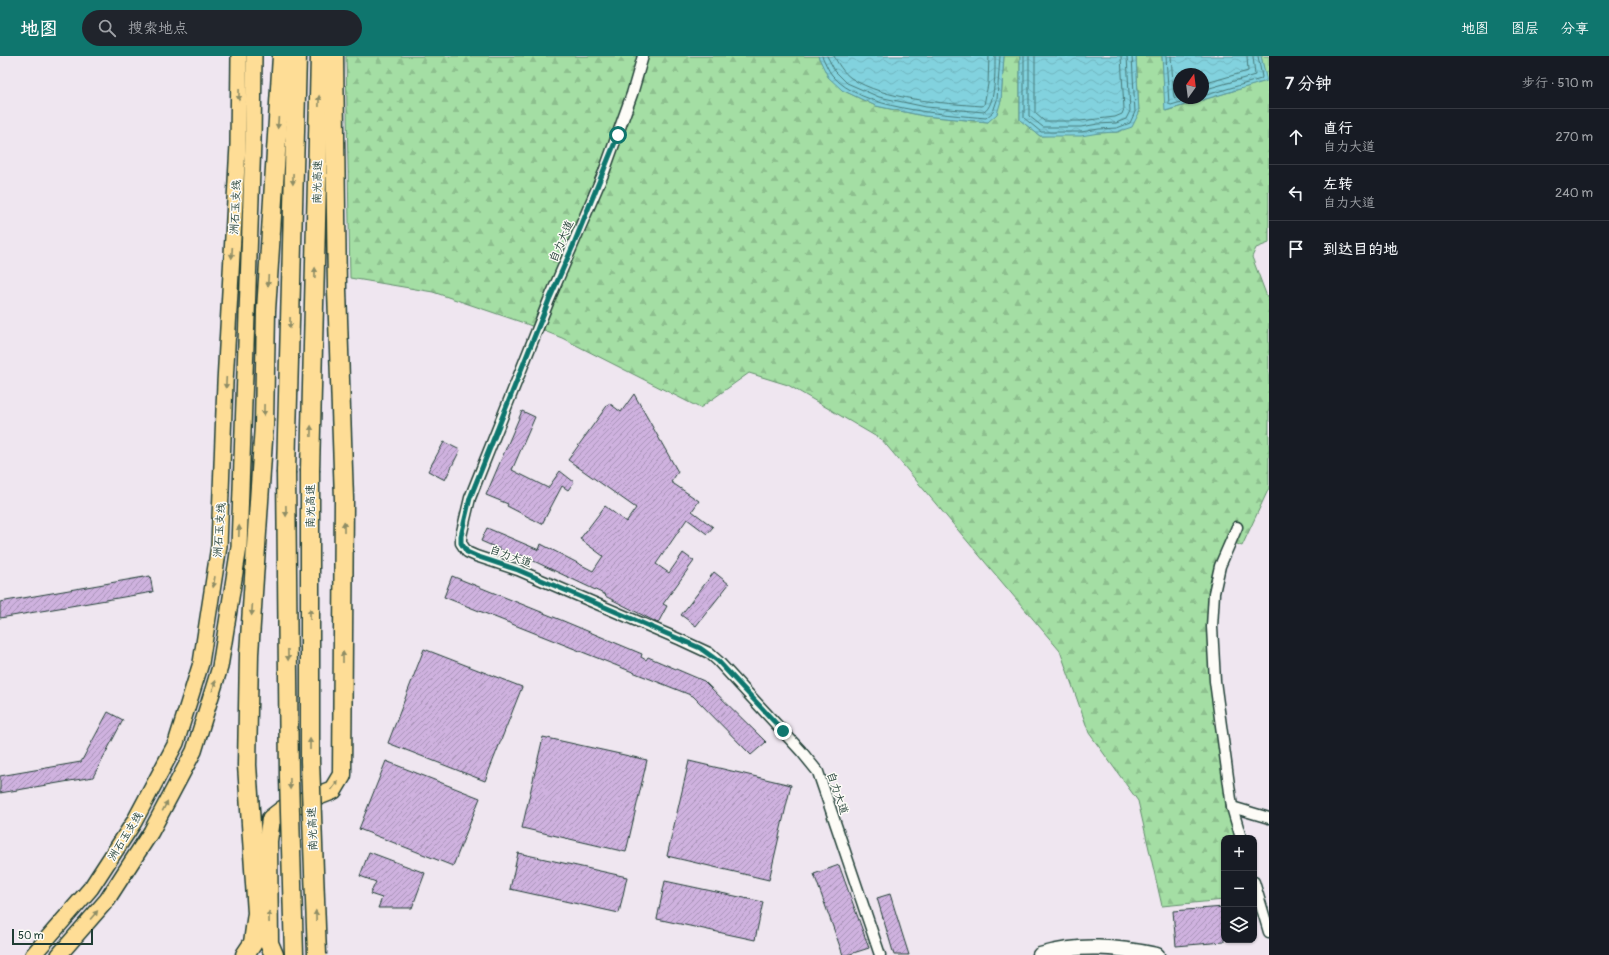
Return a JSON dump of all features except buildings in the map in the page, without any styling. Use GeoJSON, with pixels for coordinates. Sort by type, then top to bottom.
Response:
{"type":"FeatureCollection","features":[{"type":"Feature","properties":{"kind":"highway"},"geometry":{"type":"LineString","coordinates":[[245,955],[253,943],[257,913],[247,765],[249,654],[264,425],[266,311],[282,56]]}},
{"type":"Feature","properties":{"kind":"highway","name":"南光高速"},"geometry":{"type":"LineString","coordinates":[[294,955],[286,472],[297,56]]}},
{"type":"Feature","properties":{"kind":"highway","name":"南光高速"},"geometry":{"type":"LineString","coordinates":[[317,955],[310,761],[310,470],[320,56]]}},
{"type":"Feature","properties":{"kind":"highway"},"geometry":{"type":"LineString","coordinates":[[274,955],[269,943],[268,842],[272,819],[284,809],[333,790],[342,775],[344,499],[337,290],[334,56]]}},
{"type":"Feature","properties":{"kind":"main road","name":"洲石玉支线"},"geometry":{"type":"LineString","coordinates":[[33,955],[91,888],[134,822],[176,743],[201,662],[219,546],[238,145],[239,56]]}},
{"type":"Feature","properties":{"kind":"main road","name":"洲石玉支线"},"geometry":{"type":"LineString","coordinates":[[59,955],[107,900],[151,832],[194,751],[220,667],[239,547],[253,147],[254,56]]}},
{"type":"Feature","properties":{"kind":"street","name":"自力大道"},"geometry":{"type":"LineString","coordinates":[[643,56],[630,101],[604,172],[549,300],[470,498],[461,536],[461,543],[467,552],[518,570],[700,648],[718,661],[801,751],[818,772],[880,955]]}},
{"type":"Feature","properties":{"kind":"street"},"geometry":{"type":"LineString","coordinates":[[1237,527],[1220,566],[1214,593],[1212,626],[1214,681],[1232,807],[1240,835]]}},
{"type":"Feature","properties":{"kind":"street"},"geometry":{"type":"LineString","coordinates":[[1232,807],[1269,818]]}},
{"type":"Feature","properties":{"kind":"street"},"geometry":{"type":"LineString","coordinates":[[1257,892],[1269,932]]}},
{"type":"Feature","properties":{"kind":"street"},"geometry":{"type":"LineString","coordinates":[[1040,955],[1080,948],[1101,947],[1120,948],[1157,955]]}},
{"type":"Feature","properties":{"kind":"green space"},"geometry":{"type":"Polygon","coordinates":[[[346,56],[818,56],[842,90],[876,106],[924,116],[988,122],[1001,101],[1004,56],[1020,56],[1020,120],[1040,136],[1117,132],[1139,113],[1136,56],[1162,56],[1166,111],[1189,104],[1209,104],[1209,98],[1266,81],[1261,56],[1269,56],[1269,243],[1256,248],[1252,257],[1269,302],[1269,488],[1242,546],[1227,540],[1208,639],[1215,719],[1224,784],[1235,835],[1221,835],[1221,900],[1162,906],[1138,801],[1089,733],[1060,651],[882,440],[788,385],[749,373],[700,408],[562,338],[524,323],[433,292],[350,278],[346,56]]]}},
{"type":"Feature","properties":{"kind":"water"},"geometry":{"type":"Polygon","coordinates":[[[818,56],[1004,56],[1001,101],[997,114],[988,122],[924,116],[876,106],[842,90],[828,77],[818,56]]]}},
{"type":"Feature","properties":{"kind":"water"},"geometry":{"type":"Polygon","coordinates":[[[1020,56],[1136,56],[1139,113],[1132,127],[1117,132],[1081,136],[1040,136],[1020,120],[1020,56]]]}},
{"type":"Feature","properties":{"kind":"water"},"geometry":{"type":"Polygon","coordinates":[[[1162,56],[1261,56],[1267,81],[1209,98],[1209,68],[1173,68],[1173,104],[1189,104],[1165,111],[1162,56]]]}},
{"type":"Feature","properties":{"kind":"route"},"geometry":{"type":"LineString","coordinates":[[618,135],[604,172],[549,300],[470,498],[463,523],[461,543],[467,552],[476,556],[518,570],[709,653],[783,731]]}}]}
